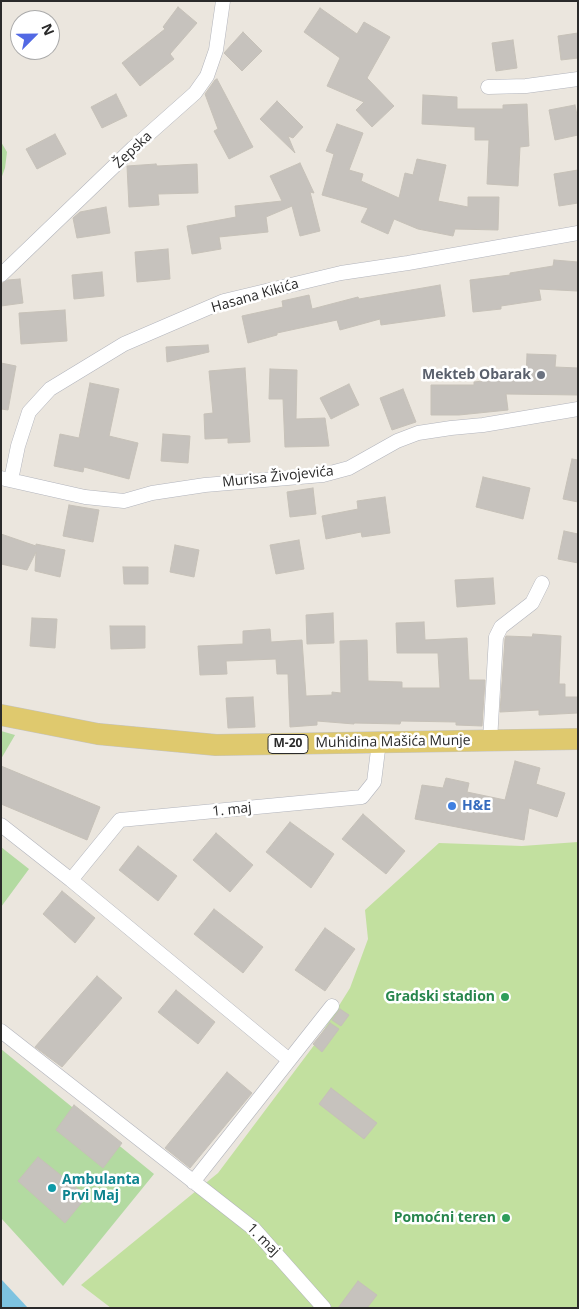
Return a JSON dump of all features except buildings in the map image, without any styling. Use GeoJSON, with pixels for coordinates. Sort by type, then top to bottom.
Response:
{"type":"FeatureCollection","features":[{"type":"Feature","properties":{"kind":"main road","name":"Muhidina Mašića Munje"},"geometry":{"type":"LineString","coordinates":[[1,715],[98,734],[216,745],[578,739]]}},
{"type":"Feature","properties":{"kind":"street","name":"Žepska"},"geometry":{"type":"LineString","coordinates":[[1,275],[129,152],[195,94],[207,76],[216,50],[223,1]]}},
{"type":"Feature","properties":{"kind":"street"},"geometry":{"type":"LineString","coordinates":[[488,87],[526,86],[578,79]]}},
{"type":"Feature","properties":{"kind":"street","name":"Hasana Kikića"},"geometry":{"type":"LineString","coordinates":[[6,479],[29,412],[50,389],[133,340],[224,301],[333,275],[578,233]]}},
{"type":"Feature","properties":{"kind":"street","name":"Murisa Živojevića"},"geometry":{"type":"LineString","coordinates":[[6,479],[85,497],[124,501],[152,493],[214,484],[323,475],[349,468],[397,441],[418,434],[578,409]]}},
{"type":"Feature","properties":{"kind":"street"},"geometry":{"type":"LineString","coordinates":[[490,741],[496,637],[501,627],[532,603],[542,584]]}},
{"type":"Feature","properties":{"kind":"street","name":"1. maj"},"geometry":{"type":"LineString","coordinates":[[71,880],[120,820],[362,797],[374,782],[379,742]]}},
{"type":"Feature","properties":{"kind":"street"},"geometry":{"type":"LineString","coordinates":[[1,825],[71,880],[289,1060]]}},
{"type":"Feature","properties":{"kind":"street"},"geometry":{"type":"LineString","coordinates":[[193,1182],[332,1006]]}},
{"type":"Feature","properties":{"kind":"street","name":"1. maj"},"geometry":{"type":"LineString","coordinates":[[1,1032],[254,1229],[324,1308]]}},
{"type":"Feature","properties":{"kind":"green space"},"geometry":{"type":"Polygon","coordinates":[[[1,142],[7,152],[5,168],[1,179],[1,142]]]}},
{"type":"Feature","properties":{"kind":"green space"},"geometry":{"type":"Polygon","coordinates":[[[1,731],[15,735],[1,759],[1,731]]]}},
{"type":"Feature","properties":{"kind":"green space"},"geometry":{"type":"Polygon","coordinates":[[[578,842],[578,1308],[111,1308],[81,1285],[218,1173],[315,1044],[350,988],[368,939],[365,910],[439,843],[522,846],[578,842]]]}},
{"type":"Feature","properties":{"kind":"green space"},"geometry":{"type":"Polygon","coordinates":[[[1,847],[29,869],[1,907],[1,847]]]}},
{"type":"Feature","properties":{"kind":"green space"},"geometry":{"type":"Polygon","coordinates":[[[1,1049],[154,1174],[63,1286],[1,1218],[1,1049]]]}},
{"type":"Feature","properties":{"kind":"water"},"geometry":{"type":"Polygon","coordinates":[[[1,1279],[28,1308],[1,1308],[1,1279]]]}},
{"type":"Feature","properties":{"kind":"place","name":"Mekteb Obarak"},"geometry":{"type":"Point","coordinates":[541,375]}},
{"type":"Feature","properties":{"kind":"place","name":"H&E"},"geometry":{"type":"Point","coordinates":[452,806]}},
{"type":"Feature","properties":{"kind":"place","name":"Gradski stadion"},"geometry":{"type":"Point","coordinates":[505,997]}},
{"type":"Feature","properties":{"kind":"place","name":"Ambulanta Prvi Maj"},"geometry":{"type":"Point","coordinates":[52,1188]}},
{"type":"Feature","properties":{"kind":"place","name":"Pomoćni teren"},"geometry":{"type":"Point","coordinates":[506,1218]}}]}
